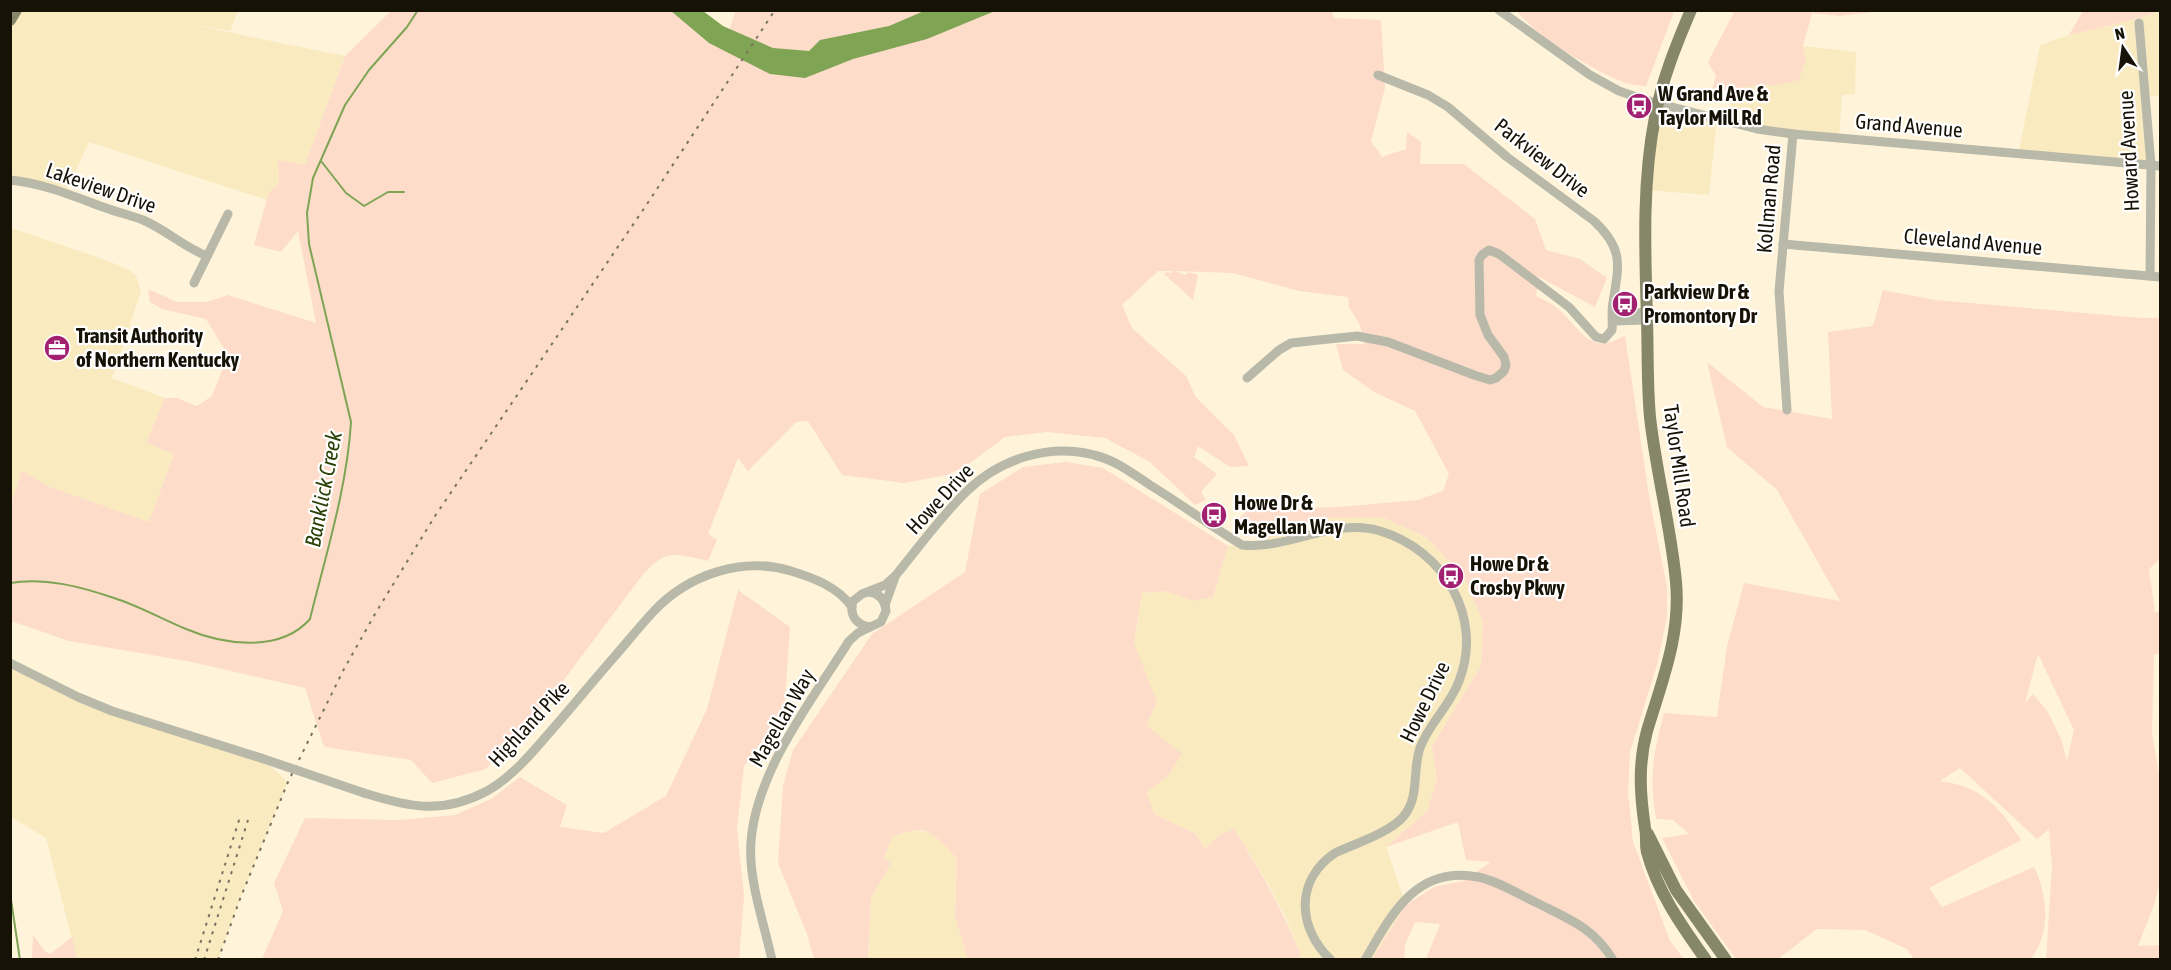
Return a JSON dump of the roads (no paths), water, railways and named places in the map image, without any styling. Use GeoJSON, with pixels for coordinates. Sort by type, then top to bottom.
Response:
{"type":"FeatureCollection","features":[{"type":"Feature","properties":{"kind":"main road"},"geometry":{"type":"LineString","coordinates":[[10,20],[16,10]]}},
{"type":"Feature","properties":{"kind":"main road","name":"Taylor Mill Road"},"geometry":{"type":"LineString","coordinates":[[1691,10],[1671,59],[1658,103],[1647,178],[1650,415],[1677,582],[1677,616],[1672,651],[1647,732],[1640,766],[1640,791],[1646,831],[1646,849],[1660,888],[1670,907],[1706,960]]}},
{"type":"Feature","properties":{"kind":"main road","name":"Taylor Mill Road"},"geometry":{"type":"LineString","coordinates":[[1646,831],[1676,890],[1726,960]]}},
{"type":"Feature","properties":{"kind":"street","name":"Grand Avenue"},"geometry":{"type":"LineString","coordinates":[[1499,10],[1604,84],[1645,100],[1757,129],[2156,166]]}},
{"type":"Feature","properties":{"kind":"street","name":"Howard Avenue"},"geometry":{"type":"LineString","coordinates":[[2139,23],[2156,166],[2150,276]]}},
{"type":"Feature","properties":{"kind":"street","name":"Parkview Drive"},"geometry":{"type":"LineString","coordinates":[[1378,75],[1428,95],[1448,107],[1507,157],[1595,221],[1607,233],[1617,259],[1617,280],[1612,303],[1613,318]]}},
{"type":"Feature","properties":{"kind":"street","name":"Kollman Road"},"geometry":{"type":"LineString","coordinates":[[1787,410],[1779,291],[1793,134]]}},
{"type":"Feature","properties":{"kind":"street","name":"Lakeview Drive"},"geometry":{"type":"LineString","coordinates":[[10,180],[45,187],[142,220],[207,256]]}},
{"type":"Feature","properties":{"kind":"street"},"geometry":{"type":"LineString","coordinates":[[194,283],[228,214]]}},
{"type":"Feature","properties":{"kind":"street","name":"Cleveland Avenue"},"geometry":{"type":"LineString","coordinates":[[1783,244],[2160,277]]}},
{"type":"Feature","properties":{"kind":"street"},"geometry":{"type":"LineString","coordinates":[[1247,378],[1279,350],[1291,343],[1357,336],[1388,342],[1490,380],[1496,378],[1504,371],[1506,365],[1504,357],[1488,335],[1480,315],[1479,260],[1490,250],[1499,254],[1569,307],[1596,338],[1604,339],[1608,336],[1612,330],[1613,318],[1647,316]]}},
{"type":"Feature","properties":{"kind":"street","name":"Howe Drive"},"geometry":{"type":"LineString","coordinates":[[865,593],[885,585],[896,575],[966,492],[992,470],[1024,457],[1060,451],[1095,455],[1119,464],[1242,545],[1259,547],[1287,542],[1327,530],[1361,527],[1400,539],[1429,559],[1449,581],[1462,608],[1466,638],[1463,669],[1454,693],[1421,746],[1413,798],[1407,813],[1395,824],[1326,859],[1309,883],[1305,916],[1315,942],[1331,960]]}},
{"type":"Feature","properties":{"kind":"street","name":"Highland Pike"},"geometry":{"type":"LineString","coordinates":[[11,663],[78,697],[112,711],[402,805],[427,807],[463,801],[496,785],[532,753],[655,610],[680,589],[701,577],[729,568],[755,566],[783,568],[809,576],[835,590],[852,607]]}},
{"type":"Feature","properties":{"kind":"street","name":"Howe Drive"},"geometry":{"type":"LineString","coordinates":[[885,605],[896,575]]}},
{"type":"Feature","properties":{"kind":"street","name":"Highland Pike"},"geometry":{"type":"LineString","coordinates":[[835,590],[865,593]]}},
{"type":"Feature","properties":{"kind":"street"},"geometry":{"type":"LineString","coordinates":[[865,593],[879,596],[885,605],[886,611],[881,622],[870,627],[854,619],[853,602],[865,593]]}},
{"type":"Feature","properties":{"kind":"street","name":"Magellan Way"},"geometry":{"type":"LineString","coordinates":[[849,641],[854,619]]}},
{"type":"Feature","properties":{"kind":"street","name":"Magellan Way"},"geometry":{"type":"LineString","coordinates":[[772,960],[752,873],[750,843],[755,812],[769,772],[782,748],[849,641],[870,627]]}},
{"type":"Feature","properties":{"kind":"street"},"geometry":{"type":"LineString","coordinates":[[1365,960],[1390,916],[1407,896],[1435,880],[1466,876],[1494,882],[1580,924],[1599,940],[1613,960]]}},
{"type":"Feature","properties":{"kind":"waterway","name":"Banklick Creek"},"geometry":{"type":"LineString","coordinates":[[10,583],[50,582],[89,590],[132,605],[201,635],[234,642],[251,643],[283,637],[298,630],[310,619],[340,496],[351,422],[309,244],[307,213],[313,178],[345,105],[369,70],[407,27],[418,10]]}},
{"type":"Feature","properties":{"kind":"waterway"},"geometry":{"type":"LineString","coordinates":[[321,161],[346,193],[364,206],[388,192],[404,192]]}},
{"type":"Feature","properties":{"kind":"waterway","name":"Banklick Creek"},"geometry":{"type":"LineString","coordinates":[[10,893],[20,960]]}},
{"type":"Feature","properties":{"kind":"railway"},"geometry":{"type":"LineString","coordinates":[[218,960],[240,899],[288,782],[344,669],[375,614],[435,516],[645,207],[775,10]]}},
{"type":"Feature","properties":{"kind":"railway"},"geometry":{"type":"LineString","coordinates":[[195,960],[240,817]]}},
{"type":"Feature","properties":{"kind":"railway"},"geometry":{"type":"LineString","coordinates":[[204,960],[248,820]]}},
{"type":"Feature","properties":{"kind":"place","name":"W Grand Ave & Taylor Mill Rd"},"geometry":{"type":"Point","coordinates":[1639,106]}},
{"type":"Feature","properties":{"kind":"place","name":"Parkview Dr & Promontory Dr"},"geometry":{"type":"Point","coordinates":[1625,304]}},
{"type":"Feature","properties":{"kind":"place","name":"Transit Authority of Northern Kentucky"},"geometry":{"type":"Point","coordinates":[57,348]}},
{"type":"Feature","properties":{"kind":"place","name":"Howe Dr & Magellan Way"},"geometry":{"type":"Point","coordinates":[1214,515]}},
{"type":"Feature","properties":{"kind":"place","name":"Howe Dr & Crosby Pkwy"},"geometry":{"type":"Point","coordinates":[1451,576]}}]}
